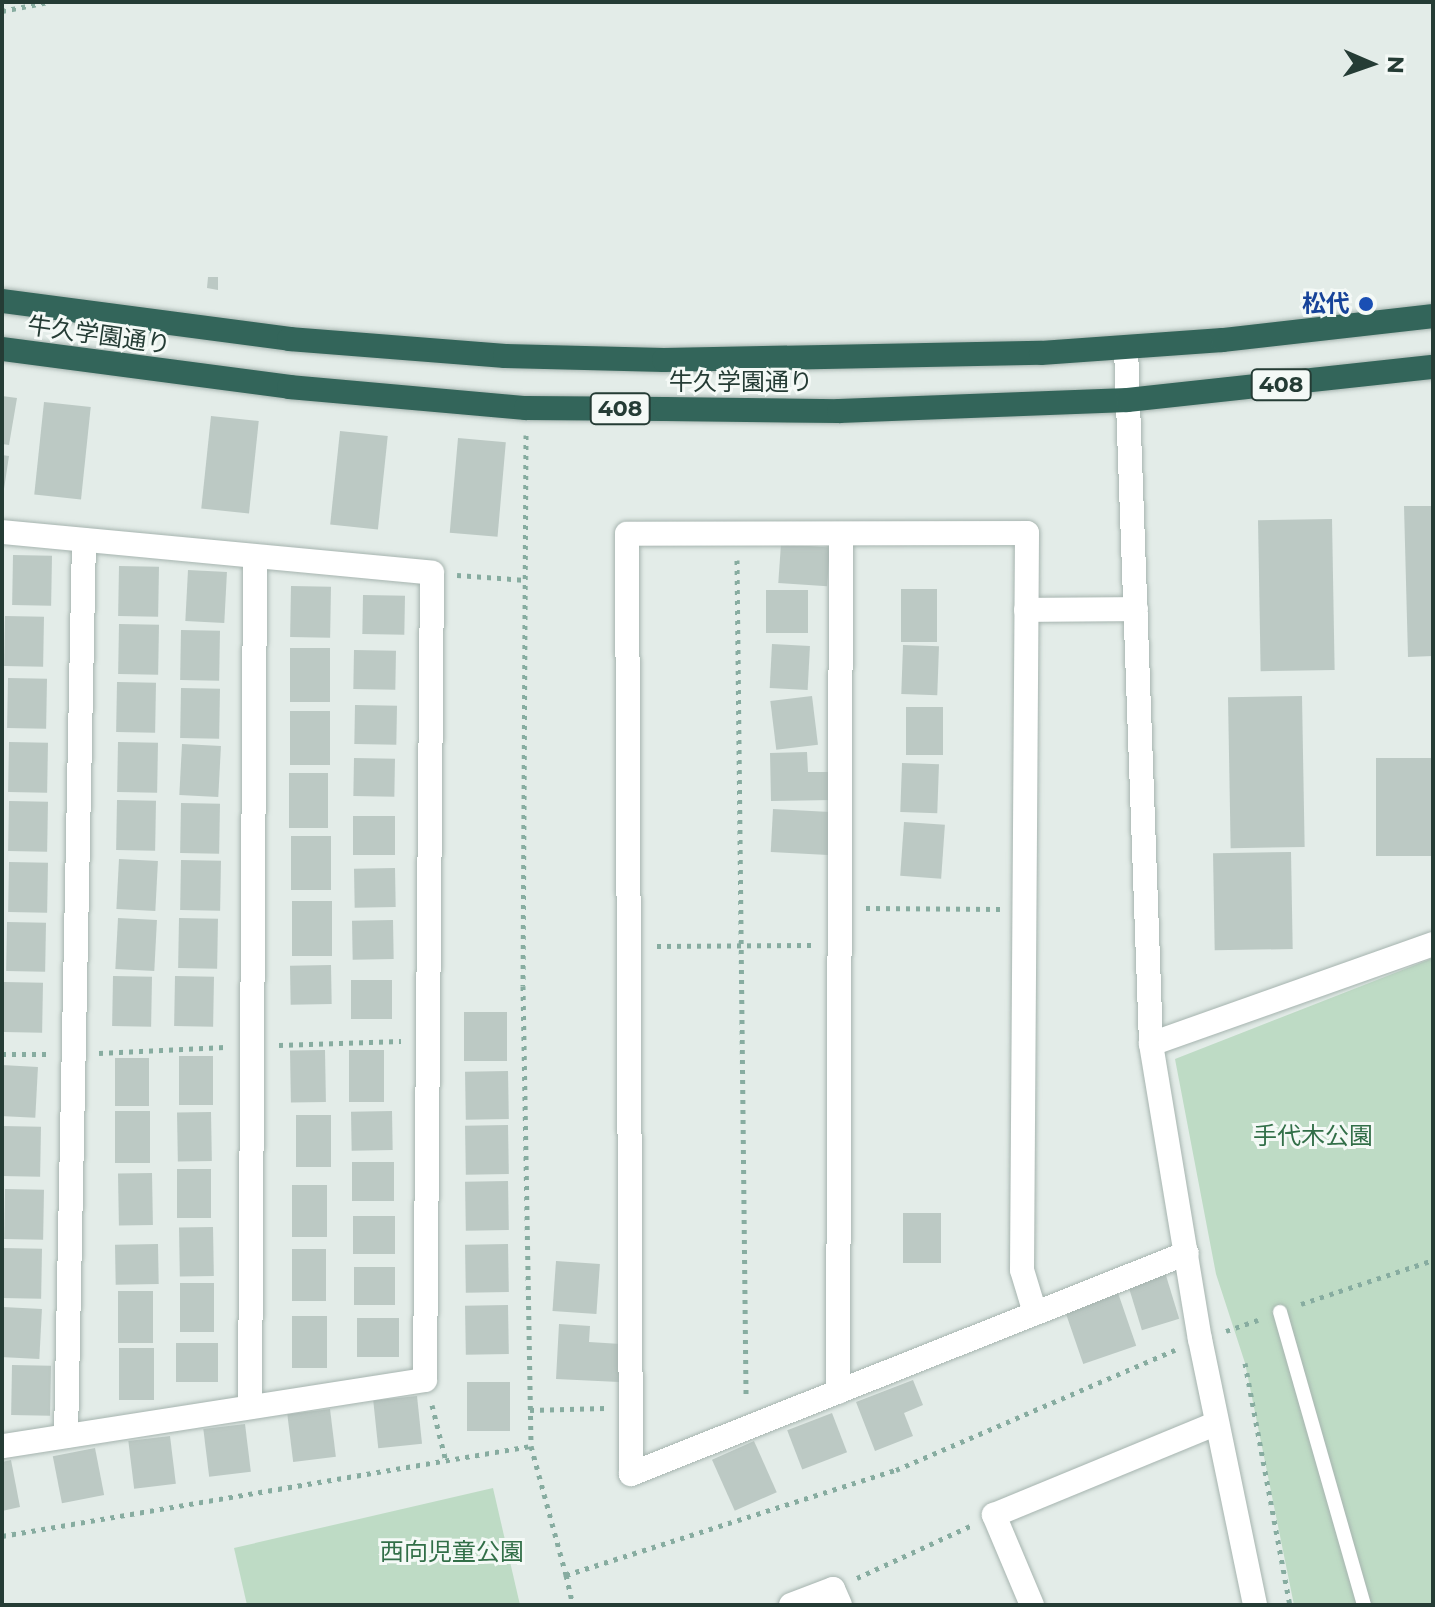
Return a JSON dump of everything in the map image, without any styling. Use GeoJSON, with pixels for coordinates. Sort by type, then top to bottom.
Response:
{"type":"FeatureCollection","features":[{"type":"Feature","properties":{"kind":"highway","name":"牛久学園通り"},"geometry":{"type":"LineString","coordinates":[[2,301],[289,339],[505,356],[831,361],[1126,348],[1433,316]]}},
{"type":"Feature","properties":{"kind":"highway","name":"牛久学園通り"},"geometry":{"type":"LineString","coordinates":[[2,349],[274,386],[526,408],[839,411],[1128,400],[1433,367]]}},
{"type":"Feature","properties":{"kind":"street"},"geometry":{"type":"LineString","coordinates":[[1126,348],[1151,1044],[1217,1423],[1255,1605]]}},
{"type":"Feature","properties":{"kind":"street"},"geometry":{"type":"LineString","coordinates":[[2,532],[255,560],[432,573],[425,1380],[2,1446]]}},
{"type":"Feature","properties":{"kind":"street"},"geometry":{"type":"LineString","coordinates":[[1035,1313],[1022,1270],[1027,533],[627,534],[631,1474],[1187,1253]]}},
{"type":"Feature","properties":{"kind":"street"},"geometry":{"type":"LineString","coordinates":[[838,1392],[841,534]]}},
{"type":"Feature","properties":{"kind":"street"},"geometry":{"type":"LineString","coordinates":[[66,1436],[84,540]]}},
{"type":"Feature","properties":{"kind":"street"},"geometry":{"type":"LineString","coordinates":[[250,1407],[255,560]]}},
{"type":"Feature","properties":{"kind":"street"},"geometry":{"type":"LineString","coordinates":[[1026,610],[1136,609]]}},
{"type":"Feature","properties":{"kind":"street"},"geometry":{"type":"LineString","coordinates":[[1151,1044],[1433,944]]}},
{"type":"Feature","properties":{"kind":"street"},"geometry":{"type":"LineString","coordinates":[[1032,1605],[994,1515],[1217,1423]]}},
{"type":"Feature","properties":{"kind":"street"},"geometry":{"type":"LineString","coordinates":[[791,1605],[836,1597]]}},
{"type":"Feature","properties":{"kind":"lane"},"geometry":{"type":"LineString","coordinates":[[1280,1312],[1364,1605]]}},
{"type":"Feature","properties":{"kind":"path"},"geometry":{"type":"LineString","coordinates":[[2,11],[48,2]]}},
{"type":"Feature","properties":{"kind":"path"},"geometry":{"type":"LineString","coordinates":[[526,429],[523,986],[531,1446]]}},
{"type":"Feature","properties":{"kind":"path"},"geometry":{"type":"LineString","coordinates":[[736,535],[747,1428]]}},
{"type":"Feature","properties":{"kind":"path"},"geometry":{"type":"LineString","coordinates":[[432,573],[526,580]]}},
{"type":"Feature","properties":{"kind":"path"},"geometry":{"type":"LineString","coordinates":[[840,908],[1025,909]]}},
{"type":"Feature","properties":{"kind":"path"},"geometry":{"type":"LineString","coordinates":[[629,946],[840,945]]}},
{"type":"Feature","properties":{"kind":"path"},"geometry":{"type":"LineString","coordinates":[[2,1054],[428,1040]]}},
{"type":"Feature","properties":{"kind":"path"},"geometry":{"type":"LineString","coordinates":[[1245,1363],[1290,1605]]}},
{"type":"Feature","properties":{"kind":"path"},"geometry":{"type":"LineString","coordinates":[[425,1380],[446,1461]]}},
{"type":"Feature","properties":{"kind":"path"},"geometry":{"type":"LineString","coordinates":[[530,1410],[631,1407]]}},
{"type":"Feature","properties":{"kind":"path"},"geometry":{"type":"LineString","coordinates":[[836,1597],[994,1515]]}},
{"type":"Feature","properties":{"kind":"path"},"geometry":{"type":"LineString","coordinates":[[566,1575],[573,1605]]}},
{"type":"Feature","properties":{"kind":"green space","name":"手代木公園"},"geometry":{"type":"Polygon","coordinates":[[[1433,958],[1433,1605],[1294,1605],[1245,1363],[1216,1274],[1175,1059],[1433,958]]]}},
{"type":"Feature","properties":{"kind":"green space","name":"西向児童公園"},"geometry":{"type":"Polygon","coordinates":[[[493,1488],[520,1605],[247,1605],[234,1548],[493,1488]]]}},
{"type":"Feature","properties":{"kind":"building"},"geometry":{"type":"Polygon","coordinates":[[[208,277],[218,277],[218,290],[207,288],[208,277]]]}},
{"type":"Feature","properties":{"kind":"building"},"geometry":{"type":"Polygon","coordinates":[[[2,396],[17,398],[9,445],[2,444],[2,396]]]}},
{"type":"Feature","properties":{"kind":"building"},"geometry":{"type":"Polygon","coordinates":[[[44,402],[91,407],[81,499],[34,494],[44,402]]]}},
{"type":"Feature","properties":{"kind":"building"},"geometry":{"type":"Polygon","coordinates":[[[211,416],[259,421],[249,514],[201,508],[211,416]]]}},
{"type":"Feature","properties":{"kind":"building"},"geometry":{"type":"Polygon","coordinates":[[[340,431],[388,436],[378,530],[330,524],[340,431]]]}},
{"type":"Feature","properties":{"kind":"building"},"geometry":{"type":"Polygon","coordinates":[[[458,438],[506,442],[498,537],[450,533],[458,438]]]}},
{"type":"Feature","properties":{"kind":"building"},"geometry":{"type":"Polygon","coordinates":[[[2,455],[9,456],[4,489],[2,489],[2,455]]]}},
{"type":"Feature","properties":{"kind":"building"},"geometry":{"type":"Polygon","coordinates":[[[1404,506],[1433,506],[1433,656],[1408,657],[1404,506]]]}},
{"type":"Feature","properties":{"kind":"building"},"geometry":{"type":"Polygon","coordinates":[[[1332,519],[1335,670],[1261,671],[1258,520],[1332,519]]]}},
{"type":"Feature","properties":{"kind":"building"},"geometry":{"type":"Polygon","coordinates":[[[781,544],[830,547],[827,586],[778,583],[781,544]]]}},
{"type":"Feature","properties":{"kind":"building"},"geometry":{"type":"Polygon","coordinates":[[[13,555],[52,556],[51,606],[12,605],[13,555]]]}},
{"type":"Feature","properties":{"kind":"building"},"geometry":{"type":"Polygon","coordinates":[[[119,566],[159,567],[158,617],[118,616],[119,566]]]}},
{"type":"Feature","properties":{"kind":"building"},"geometry":{"type":"Polygon","coordinates":[[[188,570],[227,572],[224,623],[185,621],[188,570]]]}},
{"type":"Feature","properties":{"kind":"building"},"geometry":{"type":"Polygon","coordinates":[[[291,586],[331,587],[330,638],[290,637],[291,586]]]}},
{"type":"Feature","properties":{"kind":"building"},"geometry":{"type":"Polygon","coordinates":[[[901,589],[937,589],[937,642],[901,642],[901,589]]]}},
{"type":"Feature","properties":{"kind":"building"},"geometry":{"type":"Polygon","coordinates":[[[766,590],[808,590],[808,633],[766,633],[766,590]]]}},
{"type":"Feature","properties":{"kind":"building"},"geometry":{"type":"Polygon","coordinates":[[[363,595],[405,596],[404,635],[362,634],[363,595]]]}},
{"type":"Feature","properties":{"kind":"building"},"geometry":{"type":"Polygon","coordinates":[[[5,616],[44,617],[43,667],[4,666],[5,616]]]}},
{"type":"Feature","properties":{"kind":"building"},"geometry":{"type":"Polygon","coordinates":[[[119,624],[159,625],[158,675],[118,674],[119,624]]]}},
{"type":"Feature","properties":{"kind":"building"},"geometry":{"type":"Polygon","coordinates":[[[181,630],[220,631],[219,681],[180,680],[181,630]]]}},
{"type":"Feature","properties":{"kind":"building"},"geometry":{"type":"Polygon","coordinates":[[[772,644],[810,646],[808,690],[770,688],[772,644]]]}},
{"type":"Feature","properties":{"kind":"building"},"geometry":{"type":"Polygon","coordinates":[[[903,645],[939,646],[937,695],[901,694],[903,645]]]}},
{"type":"Feature","properties":{"kind":"building"},"geometry":{"type":"Polygon","coordinates":[[[290,648],[330,648],[330,702],[290,702],[290,648]]]}},
{"type":"Feature","properties":{"kind":"building"},"geometry":{"type":"Polygon","coordinates":[[[354,650],[396,651],[395,690],[353,689],[354,650]]]}},
{"type":"Feature","properties":{"kind":"building"},"geometry":{"type":"Polygon","coordinates":[[[8,678],[47,679],[46,729],[7,728],[8,678]]]}},
{"type":"Feature","properties":{"kind":"building"},"geometry":{"type":"Polygon","coordinates":[[[117,682],[156,683],[155,733],[116,732],[117,682]]]}},
{"type":"Feature","properties":{"kind":"building"},"geometry":{"type":"Polygon","coordinates":[[[181,688],[220,689],[219,739],[180,738],[181,688]]]}},
{"type":"Feature","properties":{"kind":"building"},"geometry":{"type":"Polygon","coordinates":[[[812,696],[818,745],[776,750],[770,701],[812,696]]]}},
{"type":"Feature","properties":{"kind":"building"},"geometry":{"type":"Polygon","coordinates":[[[1302,696],[1305,847],[1231,848],[1228,697],[1302,696]]]}},
{"type":"Feature","properties":{"kind":"building"},"geometry":{"type":"Polygon","coordinates":[[[355,705],[397,706],[396,745],[354,744],[355,705]]]}},
{"type":"Feature","properties":{"kind":"building"},"geometry":{"type":"Polygon","coordinates":[[[906,707],[943,707],[943,755],[906,755],[906,707]]]}},
{"type":"Feature","properties":{"kind":"building"},"geometry":{"type":"Polygon","coordinates":[[[290,711],[330,711],[330,765],[290,765],[290,711]]]}},
{"type":"Feature","properties":{"kind":"building"},"geometry":{"type":"Polygon","coordinates":[[[9,742],[48,743],[47,793],[8,792],[9,742]]]}},
{"type":"Feature","properties":{"kind":"building"},"geometry":{"type":"Polygon","coordinates":[[[118,742],[158,743],[157,793],[117,792],[118,742]]]}},
{"type":"Feature","properties":{"kind":"building"},"geometry":{"type":"Polygon","coordinates":[[[182,744],[221,746],[218,797],[179,795],[182,744]]]}},
{"type":"Feature","properties":{"kind":"building"},"geometry":{"type":"Polygon","coordinates":[[[807,752],[808,772],[833,772],[833,800],[771,801],[770,753],[807,752]]]}},
{"type":"Feature","properties":{"kind":"building"},"geometry":{"type":"Polygon","coordinates":[[[354,758],[395,759],[394,797],[353,796],[354,758]]]}},
{"type":"Feature","properties":{"kind":"building"},"geometry":{"type":"Polygon","coordinates":[[[1376,758],[1433,758],[1433,856],[1376,856],[1376,758]]]}},
{"type":"Feature","properties":{"kind":"building"},"geometry":{"type":"Polygon","coordinates":[[[902,763],[939,764],[937,813],[900,812],[902,763]]]}},
{"type":"Feature","properties":{"kind":"building"},"geometry":{"type":"Polygon","coordinates":[[[289,773],[328,773],[328,828],[289,828],[289,773]]]}},
{"type":"Feature","properties":{"kind":"building"},"geometry":{"type":"Polygon","coordinates":[[[117,800],[156,801],[155,851],[116,850],[117,800]]]}},
{"type":"Feature","properties":{"kind":"building"},"geometry":{"type":"Polygon","coordinates":[[[9,801],[48,802],[47,852],[8,851],[9,801]]]}},
{"type":"Feature","properties":{"kind":"building"},"geometry":{"type":"Polygon","coordinates":[[[181,803],[220,804],[219,854],[180,853],[181,803]]]}},
{"type":"Feature","properties":{"kind":"building"},"geometry":{"type":"Polygon","coordinates":[[[773,809],[835,812],[833,855],[771,852],[773,809]]]}},
{"type":"Feature","properties":{"kind":"building"},"geometry":{"type":"Polygon","coordinates":[[[353,816],[395,816],[395,855],[353,855],[353,816]]]}},
{"type":"Feature","properties":{"kind":"building"},"geometry":{"type":"Polygon","coordinates":[[[904,822],[945,825],[941,879],[900,876],[904,822]]]}},
{"type":"Feature","properties":{"kind":"building"},"geometry":{"type":"Polygon","coordinates":[[[291,836],[331,836],[331,890],[291,890],[291,836]]]}},
{"type":"Feature","properties":{"kind":"building"},"geometry":{"type":"Polygon","coordinates":[[[1291,852],[1293,949],[1215,950],[1213,853],[1291,852]]]}},
{"type":"Feature","properties":{"kind":"building"},"geometry":{"type":"Polygon","coordinates":[[[119,859],[158,861],[155,911],[116,909],[119,859]]]}},
{"type":"Feature","properties":{"kind":"building"},"geometry":{"type":"Polygon","coordinates":[[[181,860],[221,861],[220,911],[180,910],[181,860]]]}},
{"type":"Feature","properties":{"kind":"building"},"geometry":{"type":"Polygon","coordinates":[[[9,862],[48,863],[47,913],[8,912],[9,862]]]}},
{"type":"Feature","properties":{"kind":"building"},"geometry":{"type":"Polygon","coordinates":[[[395,868],[396,907],[355,908],[354,869],[395,868]]]}},
{"type":"Feature","properties":{"kind":"building"},"geometry":{"type":"Polygon","coordinates":[[[292,901],[332,901],[332,956],[292,956],[292,901]]]}},
{"type":"Feature","properties":{"kind":"building"},"geometry":{"type":"Polygon","coordinates":[[[118,918],[157,920],[154,971],[115,969],[118,918]]]}},
{"type":"Feature","properties":{"kind":"building"},"geometry":{"type":"Polygon","coordinates":[[[179,918],[218,919],[217,969],[178,968],[179,918]]]}},
{"type":"Feature","properties":{"kind":"building"},"geometry":{"type":"Polygon","coordinates":[[[393,920],[394,959],[353,960],[352,921],[393,920]]]}},
{"type":"Feature","properties":{"kind":"building"},"geometry":{"type":"Polygon","coordinates":[[[7,922],[46,923],[45,972],[6,971],[7,922]]]}},
{"type":"Feature","properties":{"kind":"building"},"geometry":{"type":"Polygon","coordinates":[[[331,965],[332,1004],[291,1005],[290,966],[331,965]]]}},
{"type":"Feature","properties":{"kind":"building"},"geometry":{"type":"Polygon","coordinates":[[[113,976],[152,977],[151,1027],[112,1026],[113,976]]]}},
{"type":"Feature","properties":{"kind":"building"},"geometry":{"type":"Polygon","coordinates":[[[175,976],[214,977],[213,1027],[174,1026],[175,976]]]}},
{"type":"Feature","properties":{"kind":"building"},"geometry":{"type":"Polygon","coordinates":[[[351,980],[392,980],[392,1019],[351,1019],[351,980]]]}},
{"type":"Feature","properties":{"kind":"building"},"geometry":{"type":"Polygon","coordinates":[[[4,982],[43,983],[42,1033],[3,1032],[4,982]]]}},
{"type":"Feature","properties":{"kind":"building"},"geometry":{"type":"Polygon","coordinates":[[[464,1012],[507,1012],[507,1061],[464,1061],[464,1012]]]}},
{"type":"Feature","properties":{"kind":"building"},"geometry":{"type":"Polygon","coordinates":[[[325,1050],[326,1102],[291,1103],[290,1051],[325,1050]]]}},
{"type":"Feature","properties":{"kind":"building"},"geometry":{"type":"Polygon","coordinates":[[[349,1050],[384,1050],[384,1102],[349,1102],[349,1050]]]}},
{"type":"Feature","properties":{"kind":"building"},"geometry":{"type":"Polygon","coordinates":[[[179,1056],[213,1056],[213,1105],[179,1105],[179,1056]]]}},
{"type":"Feature","properties":{"kind":"building"},"geometry":{"type":"Polygon","coordinates":[[[115,1058],[149,1058],[149,1106],[115,1106],[115,1058]]]}},
{"type":"Feature","properties":{"kind":"building"},"geometry":{"type":"Polygon","coordinates":[[[2,1065],[38,1067],[35,1118],[2,1116],[2,1065]]]}},
{"type":"Feature","properties":{"kind":"building"},"geometry":{"type":"Polygon","coordinates":[[[508,1071],[509,1119],[466,1120],[465,1072],[508,1071]]]}},
{"type":"Feature","properties":{"kind":"building"},"geometry":{"type":"Polygon","coordinates":[[[115,1111],[150,1111],[150,1163],[115,1163],[115,1111]]]}},
{"type":"Feature","properties":{"kind":"building"},"geometry":{"type":"Polygon","coordinates":[[[392,1111],[393,1150],[352,1151],[351,1112],[392,1111]]]}},
{"type":"Feature","properties":{"kind":"building"},"geometry":{"type":"Polygon","coordinates":[[[211,1112],[212,1161],[178,1162],[177,1113],[211,1112]]]}},
{"type":"Feature","properties":{"kind":"building"},"geometry":{"type":"Polygon","coordinates":[[[296,1115],[331,1115],[331,1167],[296,1167],[296,1115]]]}},
{"type":"Feature","properties":{"kind":"building"},"geometry":{"type":"Polygon","coordinates":[[[508,1125],[509,1174],[466,1175],[465,1126],[508,1125]]]}},
{"type":"Feature","properties":{"kind":"building"},"geometry":{"type":"Polygon","coordinates":[[[2,1126],[41,1127],[40,1177],[2,1176],[2,1126]]]}},
{"type":"Feature","properties":{"kind":"building"},"geometry":{"type":"Polygon","coordinates":[[[352,1162],[394,1162],[394,1201],[352,1201],[352,1162]]]}},
{"type":"Feature","properties":{"kind":"building"},"geometry":{"type":"Polygon","coordinates":[[[177,1169],[211,1169],[211,1218],[177,1218],[177,1169]]]}},
{"type":"Feature","properties":{"kind":"building"},"geometry":{"type":"Polygon","coordinates":[[[152,1173],[153,1225],[119,1226],[118,1174],[152,1173]]]}},
{"type":"Feature","properties":{"kind":"building"},"geometry":{"type":"Polygon","coordinates":[[[508,1181],[509,1230],[466,1231],[465,1182],[508,1181]]]}},
{"type":"Feature","properties":{"kind":"building"},"geometry":{"type":"Polygon","coordinates":[[[292,1185],[327,1185],[327,1237],[292,1237],[292,1185]]]}},
{"type":"Feature","properties":{"kind":"building"},"geometry":{"type":"Polygon","coordinates":[[[5,1189],[44,1190],[43,1240],[4,1239],[5,1189]]]}},
{"type":"Feature","properties":{"kind":"building"},"geometry":{"type":"Polygon","coordinates":[[[903,1213],[941,1213],[941,1263],[903,1263],[903,1213]]]}},
{"type":"Feature","properties":{"kind":"building"},"geometry":{"type":"Polygon","coordinates":[[[353,1216],[395,1216],[395,1254],[353,1254],[353,1216]]]}},
{"type":"Feature","properties":{"kind":"building"},"geometry":{"type":"Polygon","coordinates":[[[213,1227],[214,1276],[180,1277],[179,1228],[213,1227]]]}},
{"type":"Feature","properties":{"kind":"building"},"geometry":{"type":"Polygon","coordinates":[[[158,1244],[159,1284],[116,1285],[115,1245],[158,1244]]]}},
{"type":"Feature","properties":{"kind":"building"},"geometry":{"type":"Polygon","coordinates":[[[508,1244],[509,1292],[466,1293],[465,1245],[508,1244]]]}},
{"type":"Feature","properties":{"kind":"building"},"geometry":{"type":"Polygon","coordinates":[[[2,1248],[42,1249],[41,1299],[2,1298],[2,1248]]]}},
{"type":"Feature","properties":{"kind":"building"},"geometry":{"type":"Polygon","coordinates":[[[292,1249],[326,1249],[326,1301],[292,1301],[292,1249]]]}},
{"type":"Feature","properties":{"kind":"building"},"geometry":{"type":"Polygon","coordinates":[[[556,1261],[600,1264],[596,1314],[553,1311],[556,1261]]]}},
{"type":"Feature","properties":{"kind":"building"},"geometry":{"type":"Polygon","coordinates":[[[354,1267],[395,1267],[395,1305],[354,1305],[354,1267]]]}},
{"type":"Feature","properties":{"kind":"building"},"geometry":{"type":"Polygon","coordinates":[[[1164,1269],[1179,1319],[1142,1330],[1127,1280],[1164,1269]]]}},
{"type":"Feature","properties":{"kind":"building"},"geometry":{"type":"Polygon","coordinates":[[[180,1283],[214,1283],[214,1332],[180,1332],[180,1283]]]}},
{"type":"Feature","properties":{"kind":"building"},"geometry":{"type":"Polygon","coordinates":[[[1117,1290],[1136,1346],[1083,1364],[1064,1308],[1117,1290]]]}},
{"type":"Feature","properties":{"kind":"building"},"geometry":{"type":"Polygon","coordinates":[[[118,1291],[153,1291],[153,1343],[118,1343],[118,1291]]]}},
{"type":"Feature","properties":{"kind":"building"},"geometry":{"type":"Polygon","coordinates":[[[508,1305],[509,1354],[466,1355],[465,1306],[508,1305]]]}},
{"type":"Feature","properties":{"kind":"building"},"geometry":{"type":"Polygon","coordinates":[[[3,1307],[42,1309],[39,1359],[2,1357],[3,1307]]]}},
{"type":"Feature","properties":{"kind":"building"},"geometry":{"type":"Polygon","coordinates":[[[292,1316],[327,1316],[327,1368],[292,1368],[292,1316]]]}},
{"type":"Feature","properties":{"kind":"building"},"geometry":{"type":"Polygon","coordinates":[[[357,1318],[399,1318],[399,1357],[357,1357],[357,1318]]]}},
{"type":"Feature","properties":{"kind":"building"},"geometry":{"type":"Polygon","coordinates":[[[559,1324],[590,1326],[589,1342],[621,1344],[619,1382],[556,1379],[559,1324]]]}},
{"type":"Feature","properties":{"kind":"building"},"geometry":{"type":"Polygon","coordinates":[[[176,1343],[218,1343],[218,1382],[176,1382],[176,1343]]]}},
{"type":"Feature","properties":{"kind":"building"},"geometry":{"type":"Polygon","coordinates":[[[119,1348],[154,1348],[154,1400],[119,1400],[119,1348]]]}},
{"type":"Feature","properties":{"kind":"building"},"geometry":{"type":"Polygon","coordinates":[[[12,1365],[51,1366],[50,1416],[11,1415],[12,1365]]]}},
{"type":"Feature","properties":{"kind":"building"},"geometry":{"type":"Polygon","coordinates":[[[913,1380],[923,1405],[904,1413],[913,1436],[875,1451],[856,1402],[913,1380]]]}},
{"type":"Feature","properties":{"kind":"building"},"geometry":{"type":"Polygon","coordinates":[[[467,1382],[510,1382],[510,1431],[467,1431],[467,1382]]]}},
{"type":"Feature","properties":{"kind":"building"},"geometry":{"type":"Polygon","coordinates":[[[417,1396],[422,1444],[378,1448],[373,1401],[417,1396]]]}},
{"type":"Feature","properties":{"kind":"building"},"geometry":{"type":"Polygon","coordinates":[[[330,1409],[336,1457],[293,1462],[287,1414],[330,1409]]]}},
{"type":"Feature","properties":{"kind":"building"},"geometry":{"type":"Polygon","coordinates":[[[832,1413],[847,1452],[802,1469],[787,1430],[832,1413]]]}},
{"type":"Feature","properties":{"kind":"building"},"geometry":{"type":"Polygon","coordinates":[[[245,1424],[251,1472],[209,1477],[203,1429],[245,1424]]]}},
{"type":"Feature","properties":{"kind":"building"},"geometry":{"type":"Polygon","coordinates":[[[170,1436],[176,1484],[134,1489],[128,1441],[170,1436]]]}},
{"type":"Feature","properties":{"kind":"building"},"geometry":{"type":"Polygon","coordinates":[[[754,1441],[777,1492],[735,1511],[712,1460],[754,1441]]]}},
{"type":"Feature","properties":{"kind":"building"},"geometry":{"type":"Polygon","coordinates":[[[95,1448],[104,1495],[62,1503],[53,1456],[95,1448]]]}},
{"type":"Feature","properties":{"kind":"building"},"geometry":{"type":"Polygon","coordinates":[[[11,1460],[20,1507],[2,1511],[2,1462],[11,1460]]]}},
{"type":"Feature","properties":{"kind":"place","name":"松代"},"geometry":{"type":"Point","coordinates":[1366,304]}}]}
